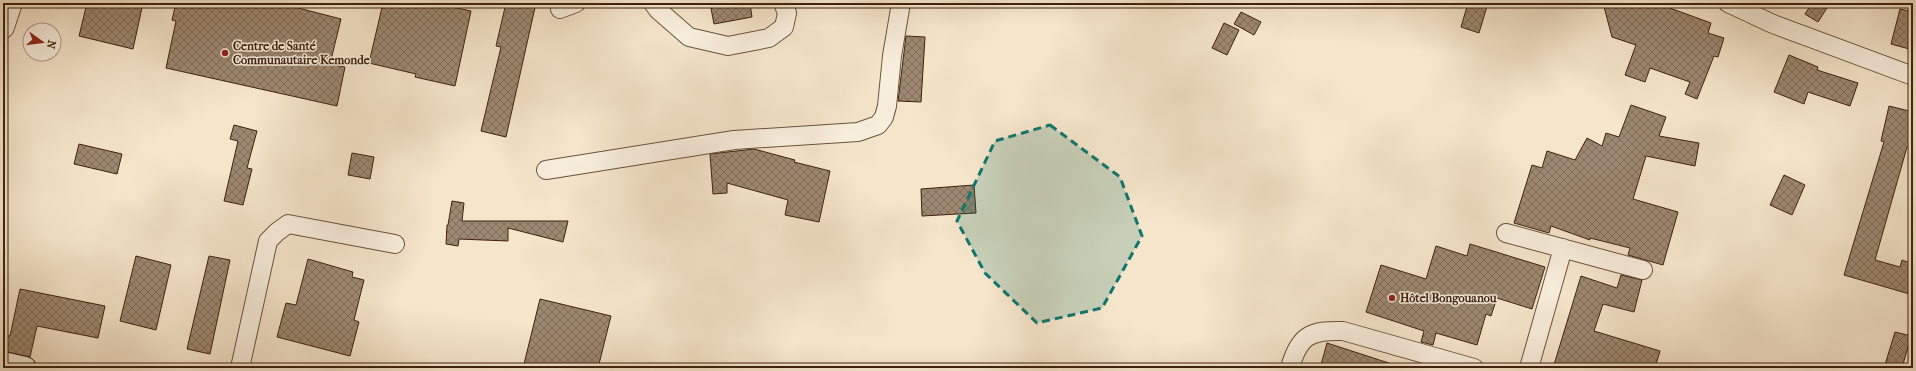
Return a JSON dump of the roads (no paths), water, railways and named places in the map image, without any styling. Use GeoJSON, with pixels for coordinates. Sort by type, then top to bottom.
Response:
{"type":"FeatureCollection","features":[{"type":"Feature","properties":{"kind":"street"},"geometry":{"type":"LineString","coordinates":[[3,27],[12,3]]}},
{"type":"Feature","properties":{"kind":"street"},"geometry":{"type":"LineString","coordinates":[[653,3],[658,10],[689,37],[728,46],[769,38],[784,27],[787,13],[783,3]]}},
{"type":"Feature","properties":{"kind":"street"},"geometry":{"type":"LineString","coordinates":[[546,170],[734,140],[858,132],[878,125],[884,117],[888,106],[892,56],[901,3]]}},
{"type":"Feature","properties":{"kind":"street"},"geometry":{"type":"LineString","coordinates":[[1728,3],[1773,24],[1913,76]]}},
{"type":"Feature","properties":{"kind":"street"},"geometry":{"type":"LineString","coordinates":[[240,368],[268,242],[277,232],[288,224],[395,244]]}},
{"type":"Feature","properties":{"kind":"street"},"geometry":{"type":"LineString","coordinates":[[1506,233],[1643,270]]}},
{"type":"Feature","properties":{"kind":"street"},"geometry":{"type":"LineString","coordinates":[[1529,368],[1563,248]]}},
{"type":"Feature","properties":{"kind":"street"},"geometry":{"type":"LineString","coordinates":[[1290,368],[1294,352],[1310,334],[1324,330],[1343,331],[1474,368]]}},
{"type":"Feature","properties":{"kind":"street"},"geometry":{"type":"LineString","coordinates":[[3,363],[25,368]]}},
{"type":"Feature","properties":{"kind":"place","name":"Centre de Santé Communautaire Kemonde"},"geometry":{"type":"Point","coordinates":[225,53]}},
{"type":"Feature","properties":{"kind":"place","name":"Hôtel Bongouanou"},"geometry":{"type":"Point","coordinates":[1392,298]}}]}
